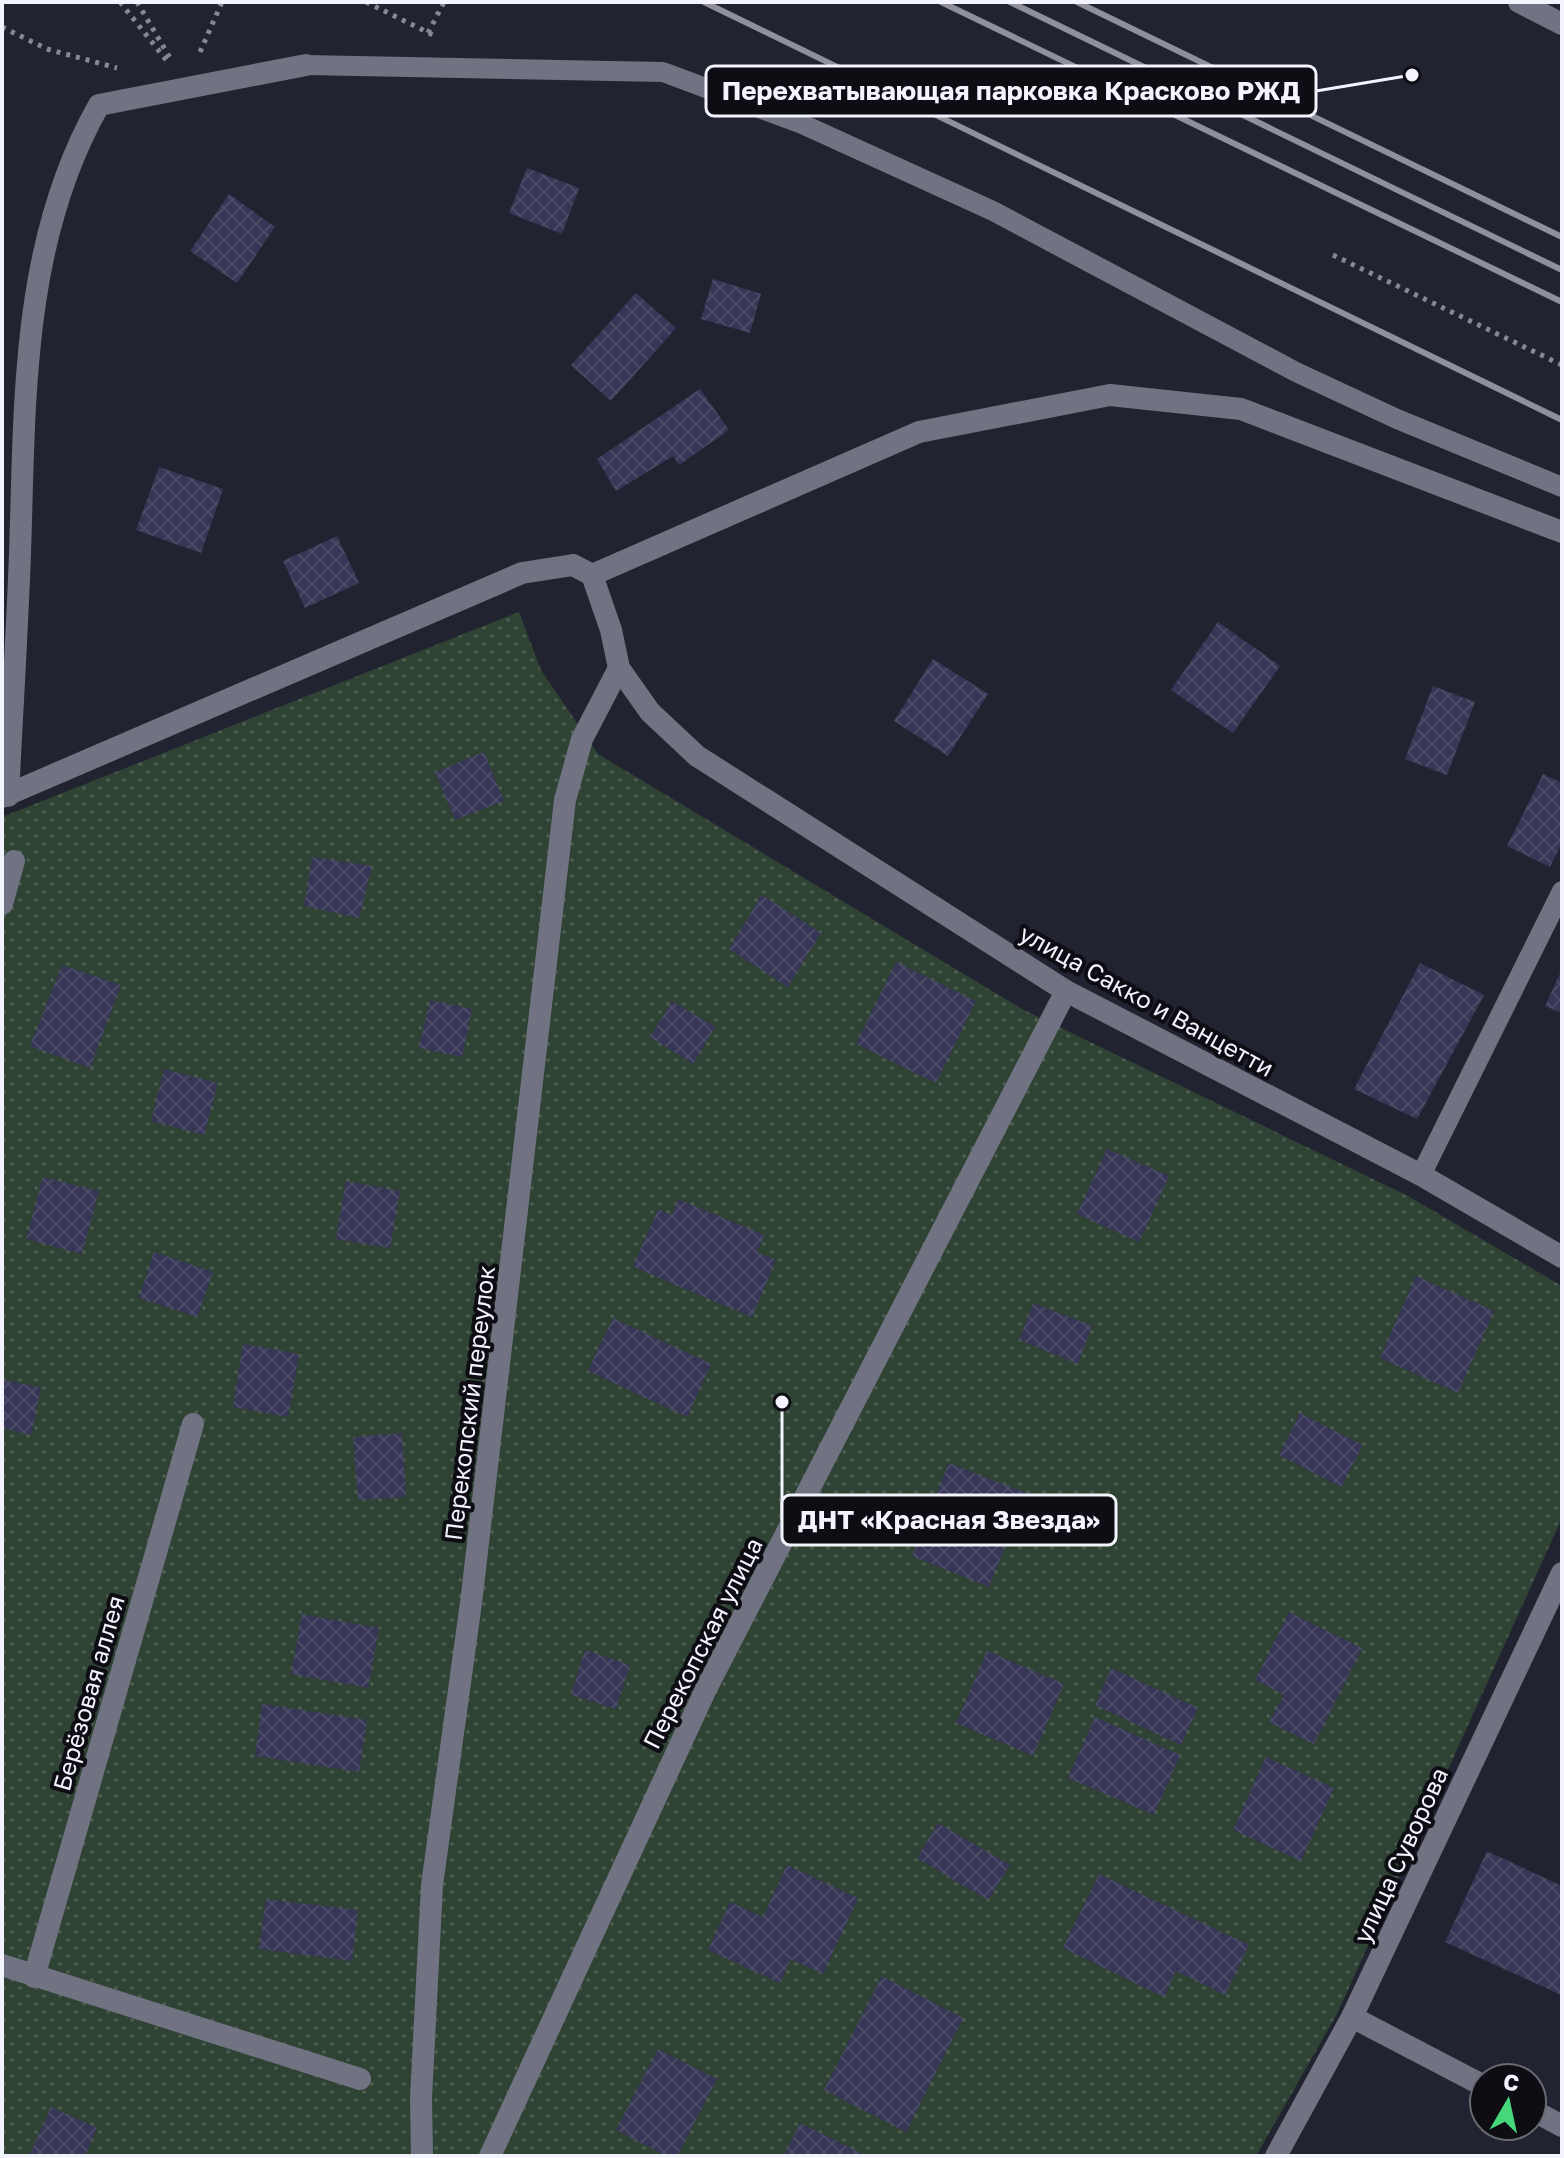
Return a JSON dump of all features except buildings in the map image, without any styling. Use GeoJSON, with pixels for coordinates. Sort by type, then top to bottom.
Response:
{"type":"FeatureCollection","features":[{"type":"Feature","properties":{"kind":"street"},"geometry":{"type":"LineString","coordinates":[[1519,2],[1562,24]]}},
{"type":"Feature","properties":{"kind":"street"},"geometry":{"type":"LineString","coordinates":[[306,65],[99,105],[80,139],[55,204],[31,313],[5,797],[522,573],[573,565],[592,575],[611,630],[619,668]]}},
{"type":"Feature","properties":{"kind":"street"},"geometry":{"type":"LineString","coordinates":[[592,575],[919,432],[1110,395],[1241,409],[1562,532]]}},
{"type":"Feature","properties":{"kind":"street","name":"улица Сакко и Ванцетти"},"geometry":{"type":"LineString","coordinates":[[619,668],[650,712],[697,756],[1066,991],[1421,1175],[1562,1257]]}},
{"type":"Feature","properties":{"kind":"street","name":"Перекопский переулок"},"geometry":{"type":"LineString","coordinates":[[422,2156],[421,2098],[432,1885],[471,1603],[565,800],[582,739],[619,668]]}},
{"type":"Feature","properties":{"kind":"street"},"geometry":{"type":"LineString","coordinates":[[2,904],[14,861]]}},
{"type":"Feature","properties":{"kind":"street","name":"Перекопская улица"},"geometry":{"type":"LineString","coordinates":[[490,2156],[706,1689],[1066,991]]}},
{"type":"Feature","properties":{"kind":"street","name":"Берёзовая аллея"},"geometry":{"type":"LineString","coordinates":[[34,1977],[193,1424]]}},
{"type":"Feature","properties":{"kind":"street","name":"улица Суворова"},"geometry":{"type":"LineString","coordinates":[[1276,2156],[1352,2017],[1562,1573]]}},
{"type":"Feature","properties":{"kind":"street"},"geometry":{"type":"LineString","coordinates":[[2,1965],[360,2079]]}},
{"type":"Feature","properties":{"kind":"street"},"geometry":{"type":"LineString","coordinates":[[1352,2017],[1468,2078]]}},
{"type":"Feature","properties":{"kind":"lane"},"geometry":{"type":"LineString","coordinates":[[306,65],[663,72],[802,124],[980,205],[1296,372],[1397,419],[1562,487]]}},
{"type":"Feature","properties":{"kind":"lane"},"geometry":{"type":"LineString","coordinates":[[1421,1175],[1562,891]]}},
{"type":"Feature","properties":{"kind":"path"},"geometry":{"type":"LineString","coordinates":[[120,2],[187,87]]}},
{"type":"Feature","properties":{"kind":"path"},"geometry":{"type":"LineString","coordinates":[[137,2],[187,87]]}},
{"type":"Feature","properties":{"kind":"path"},"geometry":{"type":"LineString","coordinates":[[187,87],[222,2]]}},
{"type":"Feature","properties":{"kind":"path"},"geometry":{"type":"LineString","coordinates":[[366,2],[428,33],[444,2]]}},
{"type":"Feature","properties":{"kind":"path"},"geometry":{"type":"LineString","coordinates":[[2,27],[47,49],[131,72]]}},
{"type":"Feature","properties":{"kind":"path"},"geometry":{"type":"LineString","coordinates":[[1333,255],[1562,365]]}},
{"type":"Feature","properties":{"kind":"green space"},"geometry":{"type":"Polygon","coordinates":[[[519,612],[541,670],[598,754],[1022,1009],[1408,1196],[1562,1286],[1562,1518],[1337,2014],[1256,2156],[2,2156],[2,817],[519,612]]]}},
{"type":"Feature","properties":{"kind":"railway"},"geometry":{"type":"LineString","coordinates":[[704,2],[1562,420]]}},
{"type":"Feature","properties":{"kind":"railway"},"geometry":{"type":"LineString","coordinates":[[941,2],[1562,302]]}},
{"type":"Feature","properties":{"kind":"railway"},"geometry":{"type":"LineString","coordinates":[[1010,2],[1562,270]]}},
{"type":"Feature","properties":{"kind":"railway"},"geometry":{"type":"LineString","coordinates":[[1077,2],[1562,237]]}},
{"type":"Feature","properties":{"kind":"place","name":"Перехватывающая парковка Красково РЖД"},"geometry":{"type":"Point","coordinates":[1412,75]}},
{"type":"Feature","properties":{"kind":"place","name":"ДНТ «Красная Звезда»"},"geometry":{"type":"Point","coordinates":[782,1402]}}]}
